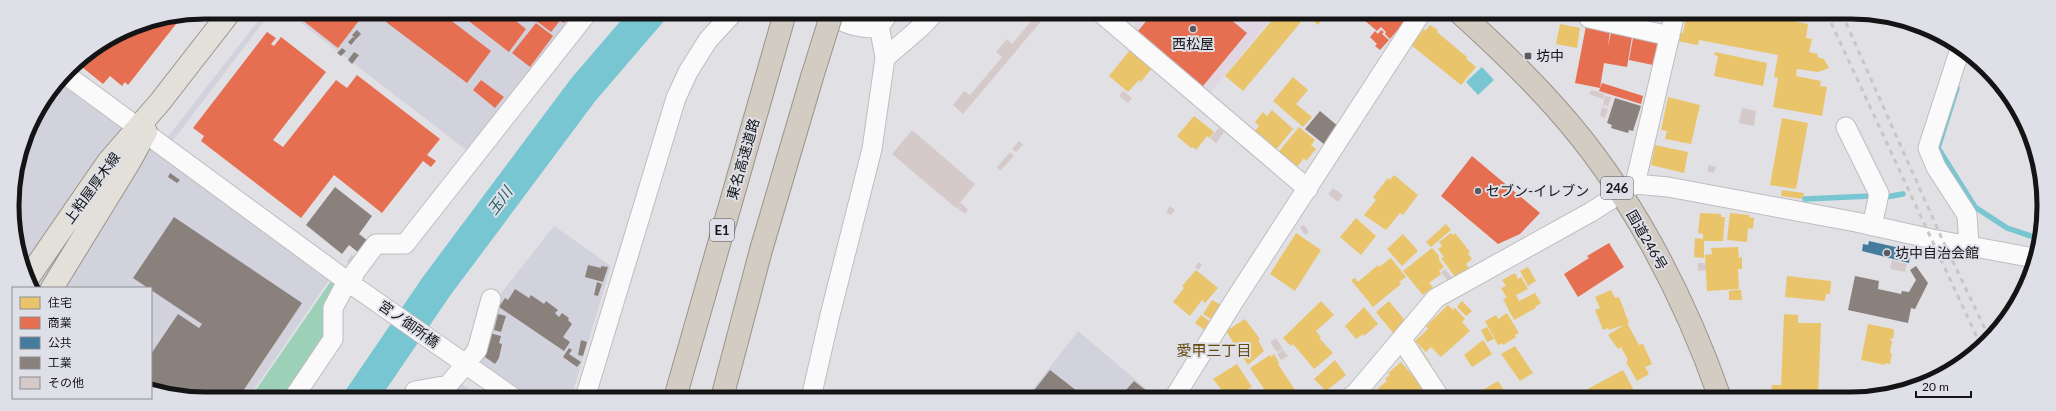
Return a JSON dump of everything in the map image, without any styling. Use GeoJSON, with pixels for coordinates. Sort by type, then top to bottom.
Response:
{"type":"FeatureCollection","features":[{"type":"Feature","properties":{"kind":"highway","name":"東名高速道路"},"geometry":{"type":"LineString","coordinates":[[677,392],[783,19]]}},
{"type":"Feature","properties":{"kind":"highway"},"geometry":{"type":"LineString","coordinates":[[724,392],[761,250],[830,19]]}},
{"type":"Feature","properties":{"kind":"highway","name":"国道246号"},"geometry":{"type":"LineString","coordinates":[[1467,19],[1507,56],[1556,108],[1590,150],[1627,188],[1703,349],[1718,392]]}},
{"type":"Feature","properties":{"kind":"main road","name":"上粕屋厚木線"},"geometry":{"type":"LineString","coordinates":[[32,273],[108,162],[142,129],[160,102],[225,19]]}},
{"type":"Feature","properties":{"kind":"main road","name":"上粕屋厚木線"},"geometry":{"type":"LineString","coordinates":[[53,287],[130,161],[142,129]]}},
{"type":"Feature","properties":{"kind":"street"},"geometry":{"type":"LineString","coordinates":[[298,392],[333,339],[333,308],[343,289],[355,286],[356,272],[376,244],[405,244],[582,19]]}},
{"type":"Feature","properties":{"kind":"street"},"geometry":{"type":"LineString","coordinates":[[587,392],[676,98],[688,72],[708,40],[727,19]]}},
{"type":"Feature","properties":{"kind":"street"},"geometry":{"type":"LineString","coordinates":[[812,392],[830,315],[872,149],[885,58],[884,19],[867,28],[838,19]]}},
{"type":"Feature","properties":{"kind":"street"},"geometry":{"type":"LineString","coordinates":[[885,58],[928,19]]}},
{"type":"Feature","properties":{"kind":"street"},"geometry":{"type":"LineString","coordinates":[[1108,19],[1308,189]]}},
{"type":"Feature","properties":{"kind":"street"},"geometry":{"type":"LineString","coordinates":[[1178,392],[1234,301],[1417,19]]}},
{"type":"Feature","properties":{"kind":"street"},"geometry":{"type":"LineString","coordinates":[[1594,19],[1670,36]]}},
{"type":"Feature","properties":{"kind":"street"},"geometry":{"type":"LineString","coordinates":[[1627,188],[1674,19]]}},
{"type":"Feature","properties":{"kind":"street"},"geometry":{"type":"LineString","coordinates":[[1959,54],[1928,148],[1936,167],[1967,215],[1969,245]]}},
{"type":"Feature","properties":{"kind":"street","name":"宮ノ御所橋"},"geometry":{"type":"LineString","coordinates":[[70,78],[355,286],[506,392]]}},
{"type":"Feature","properties":{"kind":"street"},"geometry":{"type":"LineString","coordinates":[[1846,127],[1879,194],[1872,226]]}},
{"type":"Feature","properties":{"kind":"street"},"geometry":{"type":"LineString","coordinates":[[1357,392],[1436,298],[1591,212],[1627,188],[1668,187],[2030,257]]}},
{"type":"Feature","properties":{"kind":"street"},"geometry":{"type":"LineString","coordinates":[[416,391],[448,385],[463,362],[477,350],[491,299]]}},
{"type":"Feature","properties":{"kind":"street"},"geometry":{"type":"LineString","coordinates":[[1402,340],[1436,392]]}},
{"type":"Feature","properties":{"kind":"shaded area"},"geometry":{"type":"Polygon","coordinates":[[[260,19],[266,19],[162,155],[329,280],[252,392],[193,392],[152,384],[152,287],[38,287],[33,277],[25,254],[19,218],[19,193],[25,157],[33,134],[50,102],[63,86],[156,152],[260,19]]]}},
{"type":"Feature","properties":{"kind":"shaded area"},"geometry":{"type":"Polygon","coordinates":[[[296,19],[573,19],[470,153],[296,19]]]}},
{"type":"Feature","properties":{"kind":"shaded area"},"geometry":{"type":"Polygon","coordinates":[[[1139,19],[1271,19],[1207,97],[1129,31],[1139,19]]]}},
{"type":"Feature","properties":{"kind":"shaded area"},"geometry":{"type":"Polygon","coordinates":[[[554,226],[611,266],[573,392],[519,392],[475,358],[495,301],[554,226]]]}},
{"type":"Feature","properties":{"kind":"shaded area"},"geometry":{"type":"Polygon","coordinates":[[[1078,331],[1150,392],[1031,392],[1078,331]]]}},
{"type":"Feature","properties":{"kind":"shaded area"},"geometry":{"type":"Polygon","coordinates":[[[458,381],[474,392],[433,392],[458,381]]]}},
{"type":"Feature","properties":{"kind":"green space"},"geometry":{"type":"Polygon","coordinates":[[[331,281],[340,288],[330,331],[288,392],[254,392],[331,281]]]}},
{"type":"Feature","properties":{"kind":"water"},"geometry":{"type":"Polygon","coordinates":[[[1482,67],[1494,80],[1478,95],[1466,82],[1482,67]]]}},
{"type":"Feature","properties":{"kind":"building: 住宅"},"geometry":{"type":"Polygon","coordinates":[[[1273,19],[1297,19],[1301,22],[1243,91],[1225,76],[1273,19]]]}},
{"type":"Feature","properties":{"kind":"building: 住宅"},"geometry":{"type":"Polygon","coordinates":[[[1310,19],[1322,19],[1318,25],[1310,19]]]}},
{"type":"Feature","properties":{"kind":"building: 住宅"},"geometry":{"type":"Polygon","coordinates":[[[1686,19],[1782,19],[1808,24],[1806,38],[1812,39],[1809,52],[1818,54],[1817,57],[1824,59],[1829,68],[1818,72],[1797,69],[1796,76],[1821,81],[1820,86],[1827,87],[1822,116],[1773,107],[1778,78],[1774,77],[1778,55],[1699,40],[1698,45],[1677,41],[1678,32],[1683,33],[1686,19]]]}},
{"type":"Feature","properties":{"kind":"building: 住宅"},"geometry":{"type":"Polygon","coordinates":[[[1560,24],[1580,28],[1577,48],[1556,44],[1560,24]]]}},
{"type":"Feature","properties":{"kind":"building: 住宅"},"geometry":{"type":"Polygon","coordinates":[[[1430,25],[1438,30],[1437,32],[1468,58],[1466,59],[1476,67],[1461,85],[1411,45],[1424,29],[1425,31],[1430,25]]]}},
{"type":"Feature","properties":{"kind":"building: 住宅"},"geometry":{"type":"Polygon","coordinates":[[[1130,50],[1152,68],[1141,82],[1139,80],[1128,92],[1109,76],[1130,50]]]}},
{"type":"Feature","properties":{"kind":"building: 住宅"},"geometry":{"type":"Polygon","coordinates":[[[1715,52],[1767,63],[1763,86],[1714,76],[1718,56],[1714,55],[1715,52]]]}},
{"type":"Feature","properties":{"kind":"building: 住宅"},"geometry":{"type":"Polygon","coordinates":[[[1293,77],[1308,90],[1296,104],[1312,117],[1303,127],[1273,101],[1293,77]]]}},
{"type":"Feature","properties":{"kind":"building: 住宅"},"geometry":{"type":"Polygon","coordinates":[[[1668,97],[1700,105],[1691,144],[1665,139],[1667,131],[1661,130],[1668,97]]]}},
{"type":"Feature","properties":{"kind":"building: 住宅"},"geometry":{"type":"Polygon","coordinates":[[[1272,110],[1293,129],[1275,151],[1254,132],[1259,126],[1255,122],[1263,112],[1267,116],[1272,110]]]}},
{"type":"Feature","properties":{"kind":"building: 住宅"},"geometry":{"type":"Polygon","coordinates":[[[1194,116],[1214,132],[1209,138],[1207,136],[1196,150],[1193,147],[1191,148],[1177,136],[1194,116]]]}},
{"type":"Feature","properties":{"kind":"building: 住宅"},"geometry":{"type":"Polygon","coordinates":[[[1782,118],[1808,123],[1796,189],[1770,185],[1782,118]]]}},
{"type":"Feature","properties":{"kind":"building: 住宅"},"geometry":{"type":"Polygon","coordinates":[[[1299,127],[1315,140],[1311,145],[1316,149],[1306,161],[1304,158],[1296,168],[1276,155],[1299,127]]]}},
{"type":"Feature","properties":{"kind":"building: 住宅"},"geometry":{"type":"Polygon","coordinates":[[[1655,145],[1688,152],[1684,173],[1651,165],[1655,145]]]}},
{"type":"Feature","properties":{"kind":"building: 住宅"},"geometry":{"type":"Polygon","coordinates":[[[1394,175],[1418,195],[1403,215],[1400,213],[1386,230],[1364,215],[1376,200],[1373,197],[1388,178],[1390,180],[1394,175]]]}},
{"type":"Feature","properties":{"kind":"building: 住宅"},"geometry":{"type":"Polygon","coordinates":[[[1782,190],[1804,193],[1803,199],[1781,196],[1782,190]]]}},
{"type":"Feature","properties":{"kind":"building: 住宅"},"geometry":{"type":"Polygon","coordinates":[[[1700,213],[1721,214],[1721,217],[1725,217],[1723,241],[1704,241],[1704,258],[1694,257],[1695,238],[1703,239],[1703,234],[1698,233],[1700,213]]]}},
{"type":"Feature","properties":{"kind":"building: 住宅"},"geometry":{"type":"Polygon","coordinates":[[[1730,213],[1749,215],[1749,217],[1754,218],[1753,229],[1748,228],[1747,242],[1727,240],[1730,213]]]}},
{"type":"Feature","properties":{"kind":"building: 住宅"},"geometry":{"type":"Polygon","coordinates":[[[1356,218],[1376,236],[1361,255],[1340,237],[1356,218]]]}},
{"type":"Feature","properties":{"kind":"building: 住宅"},"geometry":{"type":"Polygon","coordinates":[[[1446,224],[1451,230],[1431,247],[1426,242],[1446,224]]]}},
{"type":"Feature","properties":{"kind":"building: 住宅"},"geometry":{"type":"Polygon","coordinates":[[[1296,233],[1321,250],[1295,291],[1270,274],[1296,233]]]}},
{"type":"Feature","properties":{"kind":"building: 住宅"},"geometry":{"type":"Polygon","coordinates":[[[1451,233],[1453,235],[1455,233],[1470,252],[1468,254],[1472,259],[1466,264],[1469,268],[1456,278],[1441,258],[1444,257],[1438,249],[1442,246],[1439,242],[1451,233]]]}},
{"type":"Feature","properties":{"kind":"building: 住宅"},"geometry":{"type":"Polygon","coordinates":[[[1403,234],[1418,251],[1402,266],[1387,249],[1403,234]]]}},
{"type":"Feature","properties":{"kind":"building: 住宅"},"geometry":{"type":"Polygon","coordinates":[[[1738,247],[1739,258],[1742,257],[1742,269],[1738,269],[1739,289],[1707,291],[1705,255],[1712,254],[1711,248],[1738,247]]]}},
{"type":"Feature","properties":{"kind":"building: 住宅"},"geometry":{"type":"Polygon","coordinates":[[[1432,248],[1439,256],[1439,260],[1444,267],[1439,271],[1441,274],[1429,283],[1433,287],[1423,295],[1403,271],[1432,248]]]}},
{"type":"Feature","properties":{"kind":"building: 住宅"},"geometry":{"type":"Polygon","coordinates":[[[1391,258],[1406,277],[1399,282],[1401,284],[1373,307],[1351,280],[1355,278],[1358,282],[1378,265],[1379,267],[1391,258]]]}},
{"type":"Feature","properties":{"kind":"building: 住宅"},"geometry":{"type":"Polygon","coordinates":[[[1528,267],[1536,281],[1528,286],[1520,271],[1528,267]]]}},
{"type":"Feature","properties":{"kind":"building: 住宅"},"geometry":{"type":"Polygon","coordinates":[[[1196,270],[1218,288],[1205,303],[1202,300],[1190,316],[1173,302],[1184,288],[1182,286],[1196,270]]]}},
{"type":"Feature","properties":{"kind":"building: 住宅"},"geometry":{"type":"Polygon","coordinates":[[[1515,273],[1518,279],[1521,277],[1528,289],[1516,295],[1519,301],[1535,293],[1541,303],[1535,307],[1536,308],[1514,320],[1503,299],[1507,298],[1501,288],[1506,286],[1502,280],[1515,273]]]}},
{"type":"Feature","properties":{"kind":"building: 住宅"},"geometry":{"type":"Polygon","coordinates":[[[1787,276],[1831,281],[1830,294],[1826,294],[1825,301],[1785,297],[1787,276]]]}},
{"type":"Feature","properties":{"kind":"building: 住宅"},"geometry":{"type":"Polygon","coordinates":[[[1611,290],[1615,298],[1619,297],[1629,323],[1609,330],[1608,328],[1603,330],[1595,310],[1600,308],[1595,297],[1611,290]]]}},
{"type":"Feature","properties":{"kind":"building: 住宅"},"geometry":{"type":"Polygon","coordinates":[[[1741,290],[1742,300],[1729,300],[1729,291],[1741,290]]]}},
{"type":"Feature","properties":{"kind":"building: 住宅"},"geometry":{"type":"Polygon","coordinates":[[[1212,300],[1223,306],[1214,321],[1203,314],[1212,300]]]}},
{"type":"Feature","properties":{"kind":"building: 住宅"},"geometry":{"type":"Polygon","coordinates":[[[1321,301],[1334,315],[1316,331],[1321,337],[1319,338],[1333,353],[1314,369],[1293,344],[1291,346],[1283,338],[1321,301]]]}},
{"type":"Feature","properties":{"kind":"building: 住宅"},"geometry":{"type":"Polygon","coordinates":[[[1389,301],[1407,323],[1394,334],[1376,312],[1389,301]]]}},
{"type":"Feature","properties":{"kind":"building: 住宅"},"geometry":{"type":"Polygon","coordinates":[[[1462,301],[1472,311],[1466,316],[1457,307],[1462,301]]]}},
{"type":"Feature","properties":{"kind":"building: 住宅"},"geometry":{"type":"Polygon","coordinates":[[[1448,305],[1453,310],[1455,308],[1465,319],[1462,322],[1470,331],[1441,357],[1431,347],[1426,352],[1415,341],[1428,329],[1426,326],[1448,305]]]}},
{"type":"Feature","properties":{"kind":"building: 住宅"},"geometry":{"type":"Polygon","coordinates":[[[1364,307],[1378,324],[1364,336],[1363,334],[1356,339],[1345,326],[1364,307]]]}},
{"type":"Feature","properties":{"kind":"building: 住宅"},"geometry":{"type":"Polygon","coordinates":[[[1507,313],[1519,333],[1515,335],[1516,337],[1503,345],[1502,343],[1498,345],[1485,321],[1496,315],[1498,319],[1507,313]]]}},
{"type":"Feature","properties":{"kind":"building: 住宅"},"geometry":{"type":"Polygon","coordinates":[[[1784,314],[1798,315],[1798,323],[1821,323],[1818,392],[1771,392],[1772,385],[1781,385],[1784,314]]]}},
{"type":"Feature","properties":{"kind":"building: 住宅"},"geometry":{"type":"Polygon","coordinates":[[[1201,315],[1212,323],[1206,331],[1195,323],[1201,315]]]}},
{"type":"Feature","properties":{"kind":"building: 住宅"},"geometry":{"type":"Polygon","coordinates":[[[1245,319],[1260,339],[1258,340],[1264,351],[1248,365],[1226,331],[1245,319]]]}},
{"type":"Feature","properties":{"kind":"building: 住宅"},"geometry":{"type":"Polygon","coordinates":[[[1627,323],[1639,345],[1643,344],[1652,364],[1645,367],[1649,374],[1637,381],[1626,362],[1628,360],[1621,347],[1618,349],[1608,335],[1627,323]]]}},
{"type":"Feature","properties":{"kind":"building: 住宅"},"geometry":{"type":"Polygon","coordinates":[[[1868,324],[1893,329],[1893,339],[1891,338],[1890,340],[1892,341],[1890,353],[1892,353],[1890,364],[1886,363],[1885,365],[1861,360],[1868,324]]]}},
{"type":"Feature","properties":{"kind":"building: 住宅"},"geometry":{"type":"Polygon","coordinates":[[[1487,327],[1494,339],[1487,342],[1481,330],[1487,327]]]}},
{"type":"Feature","properties":{"kind":"building: 住宅"},"geometry":{"type":"Polygon","coordinates":[[[1483,340],[1492,354],[1472,367],[1464,355],[1483,340]]]}},
{"type":"Feature","properties":{"kind":"building: 住宅"},"geometry":{"type":"Polygon","coordinates":[[[1419,346],[1432,366],[1429,368],[1415,349],[1419,346]]]}},
{"type":"Feature","properties":{"kind":"building: 住宅"},"geometry":{"type":"Polygon","coordinates":[[[1515,346],[1533,373],[1520,381],[1501,354],[1515,346]]]}},
{"type":"Feature","properties":{"kind":"building: 住宅"},"geometry":{"type":"Polygon","coordinates":[[[1274,354],[1279,363],[1278,364],[1295,390],[1292,392],[1266,392],[1250,368],[1270,355],[1271,357],[1274,354]]]}},
{"type":"Feature","properties":{"kind":"building: 住宅"},"geometry":{"type":"Polygon","coordinates":[[[1335,360],[1346,375],[1326,391],[1314,379],[1335,360]]]}},
{"type":"Feature","properties":{"kind":"building: 住宅"},"geometry":{"type":"Polygon","coordinates":[[[1401,362],[1424,388],[1420,390],[1422,392],[1382,392],[1378,388],[1387,381],[1385,379],[1390,375],[1388,373],[1401,362]]]}},
{"type":"Feature","properties":{"kind":"building: 住宅"},"geometry":{"type":"Polygon","coordinates":[[[1237,364],[1252,387],[1248,389],[1250,392],[1223,392],[1213,379],[1237,364]]]}},
{"type":"Feature","properties":{"kind":"building: 住宅"},"geometry":{"type":"Polygon","coordinates":[[[1623,370],[1635,392],[1585,392],[1623,370]]]}},
{"type":"Feature","properties":{"kind":"building: 住宅"},"geometry":{"type":"Polygon","coordinates":[[[1498,381],[1505,392],[1476,392],[1498,381]]]}},
{"type":"Feature","properties":{"kind":"building: 商業"},"geometry":{"type":"Polygon","coordinates":[[[301,19],[360,19],[338,48],[301,19]]]}},
{"type":"Feature","properties":{"kind":"building: 商業"},"geometry":{"type":"Polygon","coordinates":[[[388,19],[449,19],[491,51],[467,83],[386,22],[388,19]]]}},
{"type":"Feature","properties":{"kind":"building: 商業"},"geometry":{"type":"Polygon","coordinates":[[[466,19],[514,19],[526,29],[509,52],[466,19]]]}},
{"type":"Feature","properties":{"kind":"building: 商業"},"geometry":{"type":"Polygon","coordinates":[[[555,19],[559,22],[551,32],[535,20],[555,19]]]}},
{"type":"Feature","properties":{"kind":"building: 商業"},"geometry":{"type":"Polygon","coordinates":[[[559,19],[567,19],[564,23],[559,19]]]}},
{"type":"Feature","properties":{"kind":"building: 商業"},"geometry":{"type":"Polygon","coordinates":[[[1148,19],[1230,19],[1247,33],[1203,86],[1138,31],[1148,19]]]}},
{"type":"Feature","properties":{"kind":"building: 商業"},"geometry":{"type":"Polygon","coordinates":[[[1363,19],[1407,19],[1390,39],[1381,27],[1377,31],[1363,19]]]}},
{"type":"Feature","properties":{"kind":"building: 商業"},"geometry":{"type":"Polygon","coordinates":[[[178,21],[128,85],[125,82],[122,86],[110,76],[103,84],[81,67],[102,50],[123,38],[157,25],[178,21]]]}},
{"type":"Feature","properties":{"kind":"building: 商業"},"geometry":{"type":"Polygon","coordinates":[[[536,23],[553,36],[530,67],[512,53],[536,23]]]}},
{"type":"Feature","properties":{"kind":"building: 商業"},"geometry":{"type":"Polygon","coordinates":[[[1586,26],[1610,31],[1608,46],[1611,33],[1632,37],[1627,67],[1604,63],[1600,88],[1575,83],[1586,26]]]}},
{"type":"Feature","properties":{"kind":"building: 商業"},"geometry":{"type":"Polygon","coordinates":[[[1381,30],[1384,32],[1382,34],[1389,40],[1380,50],[1375,46],[1377,44],[1370,37],[1375,31],[1378,34],[1381,30]]]}},
{"type":"Feature","properties":{"kind":"building: 商業"},"geometry":{"type":"Polygon","coordinates":[[[267,32],[276,38],[271,44],[274,46],[281,37],[326,72],[273,140],[283,147],[336,80],[347,88],[357,75],[440,139],[427,155],[436,161],[431,167],[423,161],[382,213],[334,175],[301,218],[201,141],[204,136],[193,128],[267,32]]]}},
{"type":"Feature","properties":{"kind":"building: 商業"},"geometry":{"type":"Polygon","coordinates":[[[1633,38],[1658,43],[1653,65],[1629,60],[1633,38]]]}},
{"type":"Feature","properties":{"kind":"building: 商業"},"geometry":{"type":"Polygon","coordinates":[[[481,80],[504,97],[495,108],[473,90],[481,80]]]}},
{"type":"Feature","properties":{"kind":"building: 商業"},"geometry":{"type":"Polygon","coordinates":[[[1602,83],[1643,96],[1641,104],[1599,91],[1602,83]]]}},
{"type":"Feature","properties":{"kind":"building: 商業"},"geometry":{"type":"Polygon","coordinates":[[[1472,156],[1540,213],[1520,234],[1498,244],[1441,196],[1472,156]]]}},
{"type":"Feature","properties":{"kind":"building: 商業"},"geometry":{"type":"Polygon","coordinates":[[[1609,243],[1624,267],[1578,297],[1564,274],[1589,258],[1587,256],[1609,243]]]}},
{"type":"Feature","properties":{"kind":"building: 公共","name":"坊中自治会館"},"geometry":{"type":"Polygon","coordinates":[[[1869,241],[1900,248],[1900,252],[1910,254],[1909,263],[1862,251],[1863,244],[1868,245],[1869,241]]]}},
{"type":"Feature","properties":{"kind":"building: 工業"},"geometry":{"type":"Polygon","coordinates":[[[357,30],[361,34],[356,39],[352,35],[357,30]]]}},
{"type":"Feature","properties":{"kind":"building: 工業"},"geometry":{"type":"Polygon","coordinates":[[[353,37],[356,39],[351,45],[348,42],[353,37]]]}},
{"type":"Feature","properties":{"kind":"building: 工業"},"geometry":{"type":"Polygon","coordinates":[[[342,48],[346,51],[341,56],[337,53],[342,48]]]}},
{"type":"Feature","properties":{"kind":"building: 工業"},"geometry":{"type":"Polygon","coordinates":[[[354,52],[359,55],[352,64],[348,60],[354,52]]]}},
{"type":"Feature","properties":{"kind":"building: 工業"},"geometry":{"type":"Polygon","coordinates":[[[1615,98],[1641,106],[1633,131],[1629,130],[1628,133],[1611,128],[1612,125],[1607,123],[1615,98]]]}},
{"type":"Feature","properties":{"kind":"building: 工業"},"geometry":{"type":"Polygon","coordinates":[[[1320,111],[1339,127],[1325,145],[1305,129],[1320,111]]]}},
{"type":"Feature","properties":{"kind":"building: 工業"},"geometry":{"type":"Polygon","coordinates":[[[41,117],[43,119],[34,131],[41,117]]]}},
{"type":"Feature","properties":{"kind":"building: 工業"},"geometry":{"type":"Polygon","coordinates":[[[170,173],[180,180],[177,183],[168,177],[170,173]]]}},
{"type":"Feature","properties":{"kind":"building: 工業"},"geometry":{"type":"Polygon","coordinates":[[[335,187],[372,216],[359,234],[368,241],[359,253],[349,245],[342,254],[306,225],[335,187]]]}},
{"type":"Feature","properties":{"kind":"building: 工業"},"geometry":{"type":"Polygon","coordinates":[[[174,217],[302,303],[242,392],[193,392],[152,384],[152,353],[178,314],[199,328],[202,324],[152,291],[152,287],[146,287],[133,278],[174,217]]]}},
{"type":"Feature","properties":{"kind":"building: 工業"},"geometry":{"type":"Polygon","coordinates":[[[588,265],[601,268],[601,266],[608,267],[603,282],[585,277],[588,265]]]}},
{"type":"Feature","properties":{"kind":"building: 工業"},"geometry":{"type":"Polygon","coordinates":[[[1916,266],[1928,283],[1915,309],[1911,308],[1908,323],[1848,310],[1855,276],[1879,281],[1878,289],[1901,294],[1902,291],[1909,292],[1916,280],[1910,270],[1916,266]]]}},
{"type":"Feature","properties":{"kind":"building: 工業"},"geometry":{"type":"Polygon","coordinates":[[[597,282],[602,284],[598,296],[594,295],[597,282]]]}},
{"type":"Feature","properties":{"kind":"building: 工業"},"geometry":{"type":"Polygon","coordinates":[[[515,289],[529,298],[531,295],[544,304],[546,301],[558,310],[555,313],[559,317],[562,313],[569,318],[568,320],[572,324],[563,337],[570,342],[564,351],[499,307],[505,298],[508,300],[515,289]]]}},
{"type":"Feature","properties":{"kind":"building: 工業"},"geometry":{"type":"Polygon","coordinates":[[[498,314],[506,316],[501,332],[494,330],[498,314]]]}},
{"type":"Feature","properties":{"kind":"building: 工業"},"geometry":{"type":"Polygon","coordinates":[[[489,333],[501,336],[499,343],[502,344],[499,358],[495,364],[482,355],[489,333]]]}},
{"type":"Feature","properties":{"kind":"building: 工業"},"geometry":{"type":"Polygon","coordinates":[[[581,340],[587,342],[583,356],[578,355],[581,340]]]}},
{"type":"Feature","properties":{"kind":"building: 工業"},"geometry":{"type":"Polygon","coordinates":[[[569,348],[572,350],[569,354],[581,362],[577,367],[563,357],[569,348]]]}},
{"type":"Feature","properties":{"kind":"building: 工業"},"geometry":{"type":"Polygon","coordinates":[[[1050,370],[1078,392],[1033,392],[1050,370]]]}},
{"type":"Feature","properties":{"kind":"building: 工業"},"geometry":{"type":"Polygon","coordinates":[[[1134,381],[1148,392],[1128,392],[1126,390],[1134,381]]]}},
{"type":"Feature","properties":{"kind":"building: その他"},"geometry":{"type":"Polygon","coordinates":[[[1033,19],[1043,19],[963,114],[953,105],[964,91],[970,95],[1002,57],[996,52],[1007,39],[1012,44],[1033,19]]]}},
{"type":"Feature","properties":{"kind":"building: その他"},"geometry":{"type":"Polygon","coordinates":[[[1591,90],[1605,94],[1603,99],[1589,94],[1591,90]]]}},
{"type":"Feature","properties":{"kind":"building: その他"},"geometry":{"type":"Polygon","coordinates":[[[1123,91],[1132,98],[1128,103],[1119,96],[1123,91]]]}},
{"type":"Feature","properties":{"kind":"building: その他"},"geometry":{"type":"Polygon","coordinates":[[[1605,96],[1611,97],[1608,106],[1603,105],[1605,96]]]}},
{"type":"Feature","properties":{"kind":"building: その他"},"geometry":{"type":"Polygon","coordinates":[[[1602,107],[1608,109],[1605,118],[1600,116],[1602,107]]]}},
{"type":"Feature","properties":{"kind":"building: その他"},"geometry":{"type":"Polygon","coordinates":[[[1742,108],[1756,111],[1754,126],[1739,123],[1742,108]]]}},
{"type":"Feature","properties":{"kind":"building: その他"},"geometry":{"type":"Polygon","coordinates":[[[1219,128],[1224,132],[1216,143],[1210,138],[1219,128]]]}},
{"type":"Feature","properties":{"kind":"building: その他"},"geometry":{"type":"Polygon","coordinates":[[[912,130],[975,184],[956,208],[892,154],[912,130]]]}},
{"type":"Feature","properties":{"kind":"building: その他"},"geometry":{"type":"Polygon","coordinates":[[[1019,141],[1023,145],[1016,152],[1012,149],[1019,141]]]}},
{"type":"Feature","properties":{"kind":"building: その他"},"geometry":{"type":"Polygon","coordinates":[[[1010,152],[1014,156],[1000,171],[997,167],[1010,152]]]}},
{"type":"Feature","properties":{"kind":"building: その他"},"geometry":{"type":"Polygon","coordinates":[[[1709,165],[1716,167],[1714,173],[1707,171],[1709,165]]]}},
{"type":"Feature","properties":{"kind":"building: その他"},"geometry":{"type":"Polygon","coordinates":[[[1333,188],[1343,195],[1338,202],[1328,194],[1333,188]]]}},
{"type":"Feature","properties":{"kind":"building: その他"},"geometry":{"type":"Polygon","coordinates":[[[961,203],[968,210],[965,214],[957,207],[961,203]]]}},
{"type":"Feature","properties":{"kind":"building: その他"},"geometry":{"type":"Polygon","coordinates":[[[1170,206],[1175,210],[1171,215],[1166,212],[1170,206]]]}},
{"type":"Feature","properties":{"kind":"building: その他"},"geometry":{"type":"Polygon","coordinates":[[[1304,225],[1309,232],[1305,235],[1300,227],[1304,225]]]}},
{"type":"Feature","properties":{"kind":"building: その他"},"geometry":{"type":"Polygon","coordinates":[[[351,255],[357,258],[352,266],[347,262],[351,255]]]}},
{"type":"Feature","properties":{"kind":"building: その他"},"geometry":{"type":"Polygon","coordinates":[[[1892,260],[1907,264],[1905,272],[1890,269],[1892,260]]]}},
{"type":"Feature","properties":{"kind":"building: その他"},"geometry":{"type":"Polygon","coordinates":[[[1199,262],[1202,265],[1198,270],[1195,267],[1199,262]]]}},
{"type":"Feature","properties":{"kind":"building: その他"},"geometry":{"type":"Polygon","coordinates":[[[1698,263],[1706,263],[1706,270],[1698,271],[1698,263]]]}},
{"type":"Feature","properties":{"kind":"building: その他"},"geometry":{"type":"Polygon","coordinates":[[[1445,269],[1453,279],[1449,282],[1441,272],[1445,269]]]}},
{"type":"Feature","properties":{"kind":"building: その他"},"geometry":{"type":"Polygon","coordinates":[[[1276,338],[1283,349],[1277,352],[1270,342],[1276,338]]]}},
{"type":"Feature","properties":{"kind":"building: その他"},"geometry":{"type":"Polygon","coordinates":[[[1283,350],[1288,356],[1281,360],[1277,354],[1283,350]]]}},
{"type":"Feature","properties":{"kind":"waterway","name":"玉川"},"geometry":{"type":"LineString","coordinates":[[364,392],[436,287],[583,90],[644,19]]}},
{"type":"Feature","properties":{"kind":"waterway"},"geometry":{"type":"LineString","coordinates":[[1957,88],[1938,148],[1975,207],[2007,228],[2034,237]]}},
{"type":"Feature","properties":{"kind":"waterway"},"geometry":{"type":"LineString","coordinates":[[1886,197],[1903,194]]}},
{"type":"Feature","properties":{"kind":"waterway"},"geometry":{"type":"LineString","coordinates":[[1805,199],[1871,196]]}},
{"type":"Feature","properties":{"kind":"railway"},"geometry":{"type":"LineString","coordinates":[[1829,19],[1978,341]]}},
{"type":"Feature","properties":{"kind":"railway"},"geometry":{"type":"LineString","coordinates":[[1844,19],[1943,241],[1987,332]]}},
{"type":"Feature","properties":{"kind":"place","name":"西松屋"},"geometry":{"type":"Point","coordinates":[1193,29]}},
{"type":"Feature","properties":{"kind":"place","name":"坊中"},"geometry":{"type":"Point","coordinates":[1528,56]}},
{"type":"Feature","properties":{"kind":"place","name":"セブン-イレブン"},"geometry":{"type":"Point","coordinates":[1478,191]}},
{"type":"Feature","properties":{"kind":"place","name":"坊中自治会館"},"geometry":{"type":"Point","coordinates":[1887,253]}},
{"type":"Feature","properties":{"kind":"district","name":"愛甲三丁目"},"geometry":{"type":"Point","coordinates":[1214,351]}}]}
